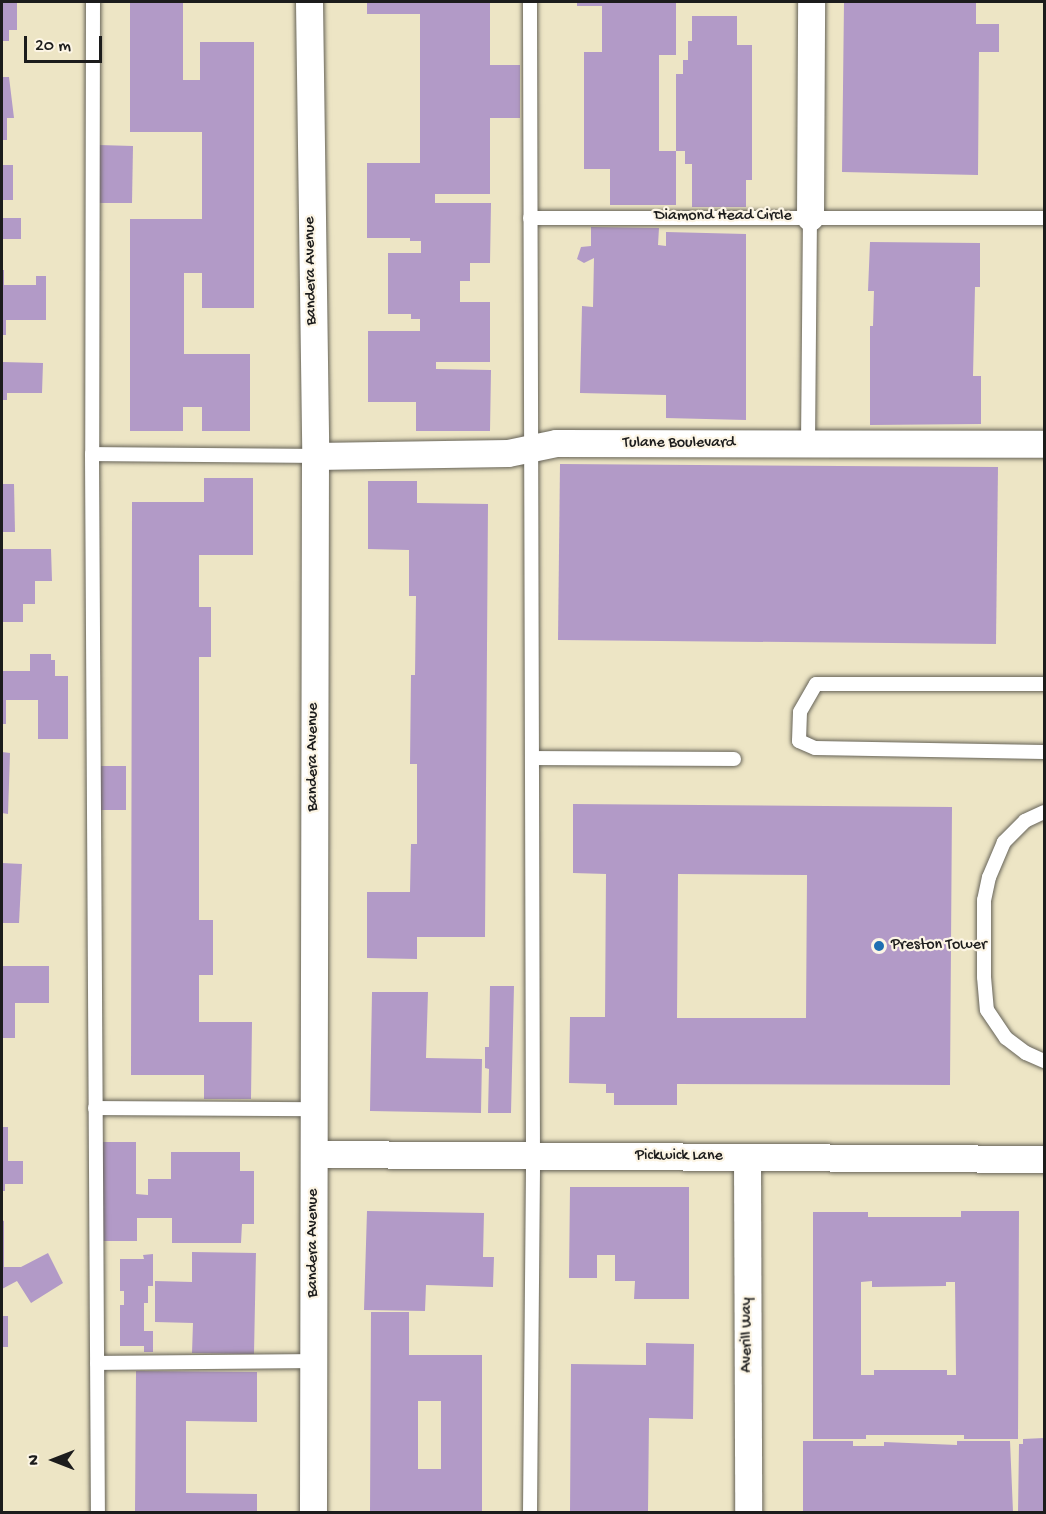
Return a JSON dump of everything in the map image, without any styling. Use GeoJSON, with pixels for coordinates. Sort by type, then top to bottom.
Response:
{"type":"FeatureCollection","features":[{"type":"Feature","properties":{"kind":"street","name":"Bandera Avenue"},"geometry":{"type":"LineString","coordinates":[[309,2],[315,456],[313,1512]]}},
{"type":"Feature","properties":{"kind":"street","name":"Diamond Head Circle"},"geometry":{"type":"LineString","coordinates":[[810,217],[811,2]]}},
{"type":"Feature","properties":{"kind":"street","name":"Tulane Boulevard"},"geometry":{"type":"LineString","coordinates":[[315,456],[508,453],[556,443],[1044,444]]}},
{"type":"Feature","properties":{"kind":"street","name":"Pickwick Lane"},"geometry":{"type":"LineString","coordinates":[[314,1154],[1044,1159]]}},
{"type":"Feature","properties":{"kind":"street","name":"Averill Way"},"geometry":{"type":"LineString","coordinates":[[747,1157],[748,1512]]}},
{"type":"Feature","properties":{"kind":"lane"},"geometry":{"type":"LineString","coordinates":[[93,2],[92,454],[98,1512]]}},
{"type":"Feature","properties":{"kind":"lane"},"geometry":{"type":"LineString","coordinates":[[530,2],[533,1156],[530,1512]]}},
{"type":"Feature","properties":{"kind":"lane"},"geometry":{"type":"LineString","coordinates":[[808,444],[810,217],[1044,218]]}},
{"type":"Feature","properties":{"kind":"lane","name":"Diamond Head Circle"},"geometry":{"type":"LineString","coordinates":[[530,218],[810,217]]}},
{"type":"Feature","properties":{"kind":"lane"},"geometry":{"type":"LineString","coordinates":[[92,454],[315,456]]}},
{"type":"Feature","properties":{"kind":"lane"},"geometry":{"type":"LineString","coordinates":[[1044,684],[816,684],[800,712],[799,741],[815,748],[1044,752]]}},
{"type":"Feature","properties":{"kind":"lane"},"geometry":{"type":"LineString","coordinates":[[532,758],[734,759]]}},
{"type":"Feature","properties":{"kind":"lane"},"geometry":{"type":"LineString","coordinates":[[1044,812],[1025,821],[1004,842],[989,877],[984,900],[987,1010],[1006,1038],[1026,1053],[1044,1061]]}},
{"type":"Feature","properties":{"kind":"lane"},"geometry":{"type":"LineString","coordinates":[[95,1108],[314,1109]]}},
{"type":"Feature","properties":{"kind":"lane"},"geometry":{"type":"LineString","coordinates":[[97,1363],[313,1360]]}},
{"type":"Feature","properties":{"kind":"building"},"geometry":{"type":"Polygon","coordinates":[[[2,2],[17,2],[17,30],[9,30],[9,41],[2,41],[2,2]]]}},
{"type":"Feature","properties":{"kind":"building"},"geometry":{"type":"Polygon","coordinates":[[[130,2],[183,2],[183,80],[200,80],[200,42],[254,42],[254,308],[202,308],[202,273],[184,273],[184,354],[250,354],[250,431],[202,431],[202,407],[183,407],[183,431],[130,431],[130,219],[202,219],[202,132],[130,132],[130,2]]]}},
{"type":"Feature","properties":{"kind":"building"},"geometry":{"type":"Polygon","coordinates":[[[367,2],[490,2],[490,65],[520,65],[520,118],[490,118],[490,194],[435,194],[435,203],[491,203],[490,263],[470,263],[470,281],[460,281],[460,302],[490,302],[490,362],[436,362],[436,369],[491,370],[490,431],[416,431],[416,402],[368,402],[368,331],[420,331],[420,319],[411,319],[411,314],[388,314],[388,253],[421,253],[421,241],[410,241],[410,238],[367,238],[367,163],[420,163],[420,14],[367,14],[367,2]]]}},
{"type":"Feature","properties":{"kind":"building"},"geometry":{"type":"Polygon","coordinates":[[[577,2],[676,2],[676,55],[659,55],[659,151],[676,151],[676,205],[610,205],[610,169],[584,169],[584,52],[602,52],[602,6],[577,6],[577,2]]]}},
{"type":"Feature","properties":{"kind":"building"},"geometry":{"type":"Polygon","coordinates":[[[844,2],[976,2],[976,24],[999,24],[999,52],[979,52],[978,175],[842,172],[844,2]]]}},
{"type":"Feature","properties":{"kind":"building"},"geometry":{"type":"Polygon","coordinates":[[[692,16],[737,16],[737,45],[752,45],[752,180],[746,180],[746,207],[692,207],[692,164],[685,164],[685,151],[676,151],[676,74],[683,74],[683,60],[688,60],[688,41],[692,41],[692,16]]]}},
{"type":"Feature","properties":{"kind":"building"},"geometry":{"type":"Polygon","coordinates":[[[2,77],[9,77],[14,118],[7,118],[7,140],[2,140],[2,77]]]}},
{"type":"Feature","properties":{"kind":"building"},"geometry":{"type":"Polygon","coordinates":[[[99,145],[133,146],[132,203],[99,203],[99,145]]]}},
{"type":"Feature","properties":{"kind":"building"},"geometry":{"type":"Polygon","coordinates":[[[2,165],[13,165],[13,200],[2,200],[2,165]]]}},
{"type":"Feature","properties":{"kind":"building"},"geometry":{"type":"Polygon","coordinates":[[[2,218],[21,218],[21,239],[2,239],[2,218]]]}},
{"type":"Feature","properties":{"kind":"building"},"geometry":{"type":"Polygon","coordinates":[[[591,227],[659,228],[658,245],[666,246],[666,232],[746,234],[746,420],[666,418],[666,395],[580,393],[582,306],[593,307],[594,258],[584,263],[577,259],[581,247],[591,246],[591,227]]]}},
{"type":"Feature","properties":{"kind":"building"},"geometry":{"type":"Polygon","coordinates":[[[870,242],[980,243],[980,287],[975,287],[973,376],[981,376],[981,424],[870,425],[870,326],[873,326],[874,291],[868,291],[870,242]]]}},
{"type":"Feature","properties":{"kind":"building"},"geometry":{"type":"Polygon","coordinates":[[[2,270],[4,270],[4,285],[36,285],[36,276],[46,276],[46,320],[6,320],[6,335],[2,335],[2,270]]]}},
{"type":"Feature","properties":{"kind":"building"},"geometry":{"type":"Polygon","coordinates":[[[2,362],[43,363],[42,393],[7,393],[7,400],[2,400],[2,362]]]}},
{"type":"Feature","properties":{"kind":"building"},"geometry":{"type":"Polygon","coordinates":[[[560,464],[998,467],[996,644],[558,640],[560,464]]]}},
{"type":"Feature","properties":{"kind":"building"},"geometry":{"type":"Polygon","coordinates":[[[204,478],[253,478],[253,555],[199,555],[199,607],[211,607],[211,657],[199,657],[199,920],[213,920],[213,975],[199,975],[199,1022],[252,1022],[251,1099],[204,1099],[204,1075],[131,1075],[132,502],[204,502],[204,478]]]}},
{"type":"Feature","properties":{"kind":"building"},"geometry":{"type":"Polygon","coordinates":[[[368,481],[417,481],[417,503],[488,504],[485,937],[417,937],[417,959],[367,958],[367,892],[410,892],[411,844],[417,844],[417,764],[410,764],[411,675],[415,675],[416,596],[409,596],[409,550],[368,549],[368,481]]]}},
{"type":"Feature","properties":{"kind":"building"},"geometry":{"type":"Polygon","coordinates":[[[2,484],[14,484],[15,532],[3,532],[2,484]]]}},
{"type":"Feature","properties":{"kind":"building"},"geometry":{"type":"Polygon","coordinates":[[[2,549],[51,549],[52,581],[35,581],[35,604],[23,604],[23,622],[2,622],[2,549]]]}},
{"type":"Feature","properties":{"kind":"building"},"geometry":{"type":"Polygon","coordinates":[[[30,654],[51,654],[51,660],[55,660],[55,676],[68,676],[68,739],[38,739],[38,700],[6,700],[6,724],[2,724],[2,671],[30,671],[30,654]]]}},
{"type":"Feature","properties":{"kind":"building"},"geometry":{"type":"Polygon","coordinates":[[[2,752],[10,753],[8,814],[2,813],[2,752]]]}},
{"type":"Feature","properties":{"kind":"building"},"geometry":{"type":"Polygon","coordinates":[[[98,766],[126,766],[126,810],[98,810],[98,766]]]}},
{"type":"Feature","properties":{"kind":"building","name":"Preston Tower"},"geometry":{"type":"Polygon","coordinates":[[[573,804],[952,807],[950,1085],[677,1084],[677,1105],[614,1105],[614,1093],[606,1093],[606,1084],[569,1083],[570,1017],[605,1017],[606,874],[573,873],[573,804]],[[678,874],[677,1018],[806,1018],[807,875],[678,874]]]}},
{"type":"Feature","properties":{"kind":"building"},"geometry":{"type":"Polygon","coordinates":[[[2,863],[22,864],[19,923],[2,923],[2,863]]]}},
{"type":"Feature","properties":{"kind":"building"},"geometry":{"type":"Polygon","coordinates":[[[2,966],[49,966],[49,1003],[15,1003],[15,1038],[2,1038],[2,966]]]}},
{"type":"Feature","properties":{"kind":"building"},"geometry":{"type":"Polygon","coordinates":[[[490,986],[514,986],[511,1113],[488,1113],[489,1069],[485,1068],[485,1047],[489,1047],[490,986]]]}},
{"type":"Feature","properties":{"kind":"building"},"geometry":{"type":"Polygon","coordinates":[[[372,992],[428,992],[426,1058],[482,1059],[481,1113],[370,1111],[372,992]]]}},
{"type":"Feature","properties":{"kind":"building"},"geometry":{"type":"Polygon","coordinates":[[[2,1127],[8,1127],[8,1161],[23,1161],[23,1184],[5,1184],[5,1191],[2,1191],[2,1127]]]}},
{"type":"Feature","properties":{"kind":"building"},"geometry":{"type":"Polygon","coordinates":[[[102,1142],[136,1142],[136,1194],[148,1195],[148,1179],[171,1179],[171,1152],[240,1152],[240,1171],[254,1171],[254,1224],[242,1224],[241,1243],[172,1243],[172,1218],[137,1218],[137,1241],[102,1241],[102,1142]]]}},
{"type":"Feature","properties":{"kind":"building"},"geometry":{"type":"Polygon","coordinates":[[[570,1187],[689,1187],[689,1299],[634,1299],[635,1281],[615,1281],[615,1255],[597,1255],[597,1278],[569,1278],[570,1187]]]}},
{"type":"Feature","properties":{"kind":"building"},"geometry":{"type":"Polygon","coordinates":[[[367,1211],[484,1213],[483,1257],[494,1257],[493,1287],[426,1285],[425,1311],[364,1310],[367,1211]]]}},
{"type":"Feature","properties":{"kind":"building"},"geometry":{"type":"Polygon","coordinates":[[[961,1211],[1019,1211],[1018,1439],[964,1439],[964,1435],[866,1435],[866,1439],[813,1439],[813,1212],[868,1212],[868,1217],[961,1217],[961,1211]],[[872,1281],[861,1282],[861,1375],[874,1375],[874,1370],[947,1370],[947,1375],[956,1375],[955,1282],[946,1282],[946,1286],[872,1287],[872,1281]]]}},
{"type":"Feature","properties":{"kind":"building"},"geometry":{"type":"Polygon","coordinates":[[[2,1220],[4,1221],[4,1267],[21,1267],[48,1253],[63,1283],[31,1303],[17,1281],[2,1289],[2,1220]]]}},
{"type":"Feature","properties":{"kind":"building"},"geometry":{"type":"Polygon","coordinates":[[[192,1252],[256,1253],[254,1354],[192,1353],[193,1323],[155,1322],[155,1281],[192,1282],[192,1252]]]}},
{"type":"Feature","properties":{"kind":"building"},"geometry":{"type":"Polygon","coordinates":[[[153,1254],[153,1286],[148,1286],[148,1303],[144,1303],[144,1331],[153,1331],[153,1352],[144,1352],[144,1346],[120,1346],[120,1305],[124,1305],[124,1291],[120,1291],[120,1259],[144,1259],[143,1255],[153,1254]]]}},
{"type":"Feature","properties":{"kind":"building"},"geometry":{"type":"Polygon","coordinates":[[[371,1312],[409,1312],[409,1355],[482,1355],[482,1512],[370,1512],[371,1312]],[[418,1401],[418,1469],[441,1469],[441,1401],[418,1401]]]}},
{"type":"Feature","properties":{"kind":"building"},"geometry":{"type":"Polygon","coordinates":[[[2,1316],[8,1316],[8,1347],[2,1347],[2,1316]]]}},
{"type":"Feature","properties":{"kind":"building"},"geometry":{"type":"Polygon","coordinates":[[[646,1343],[694,1344],[693,1419],[649,1418],[648,1512],[570,1512],[571,1364],[646,1365],[646,1343]]]}},
{"type":"Feature","properties":{"kind":"building"},"geometry":{"type":"Polygon","coordinates":[[[136,1371],[257,1372],[257,1422],[186,1421],[186,1493],[257,1494],[257,1512],[135,1512],[136,1371]]]}},
{"type":"Feature","properties":{"kind":"building"},"geometry":{"type":"Polygon","coordinates":[[[1044,1438],[1044,1512],[1018,1512],[1019,1444],[1023,1444],[1023,1439],[1044,1438]]]}},
{"type":"Feature","properties":{"kind":"building"},"geometry":{"type":"Polygon","coordinates":[[[803,1441],[853,1441],[853,1446],[884,1446],[884,1442],[957,1445],[957,1441],[1010,1441],[1013,1512],[803,1512],[803,1441]]]}},
{"type":"Feature","properties":{"kind":"place","name":"Preston Tower"},"geometry":{"type":"Point","coordinates":[879,946]}}]}
